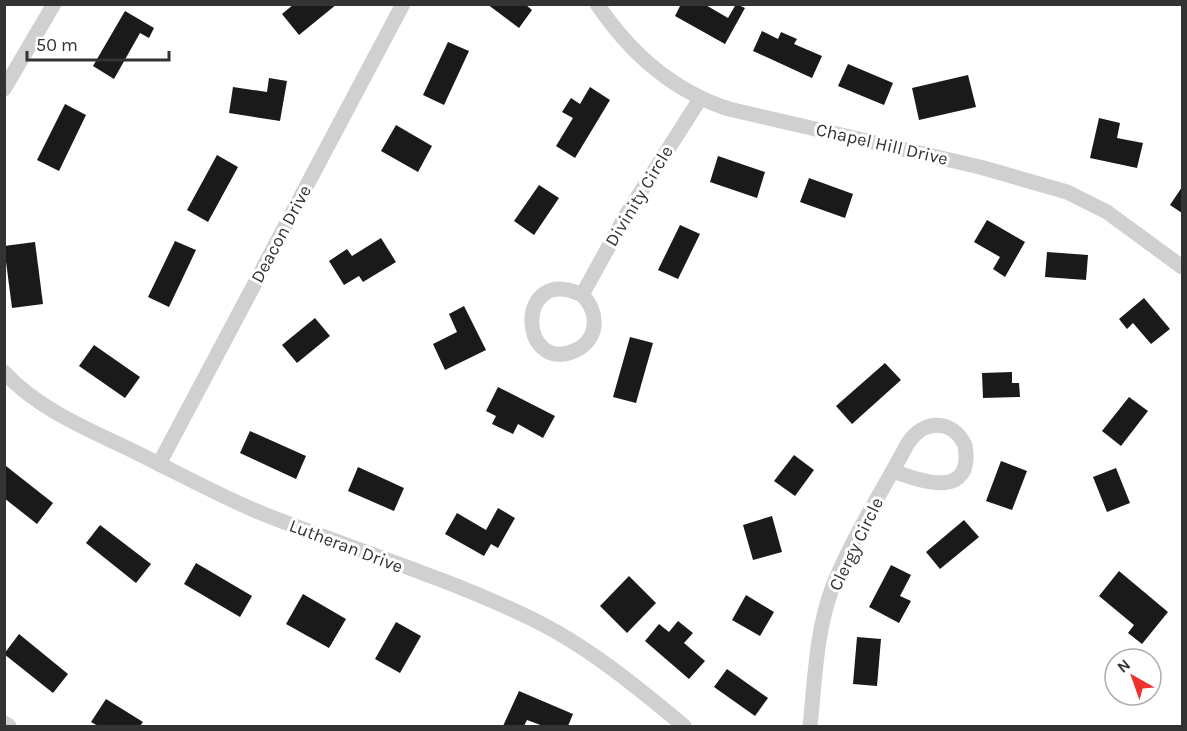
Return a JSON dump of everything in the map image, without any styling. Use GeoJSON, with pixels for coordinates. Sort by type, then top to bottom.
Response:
{"type":"FeatureCollection","features":[{"type":"Feature","properties":{"kind":"street"},"geometry":{"type":"LineString","coordinates":[[4,89],[54,4]]}},
{"type":"Feature","properties":{"kind":"street","name":"Deacon Drive"},"geometry":{"type":"LineString","coordinates":[[159,464],[403,4]]}},
{"type":"Feature","properties":{"kind":"street","name":"Chapel Hill Drive"},"geometry":{"type":"LineString","coordinates":[[597,4],[612,25],[648,62],[671,82],[700,99],[729,109],[980,167],[1067,192],[1107,212],[1182,267]]}},
{"type":"Feature","properties":{"kind":"street","name":"Divinity Circle"},"geometry":{"type":"LineString","coordinates":[[582,295],[626,215],[700,99]]}},
{"type":"Feature","properties":{"kind":"street"},"geometry":{"type":"LineString","coordinates":[[561,289],[582,295],[589,302],[595,321],[588,340],[572,352],[552,351],[542,346],[531,328],[530,317],[540,297],[561,289]]}},
{"type":"Feature","properties":{"kind":"street","name":"Lutheran Drive"},"geometry":{"type":"LineString","coordinates":[[4,372],[61,416],[263,514],[528,617],[596,658],[684,726]]}},
{"type":"Feature","properties":{"kind":"street","name":"Clergy Circle"},"geometry":{"type":"LineString","coordinates":[[810,726],[820,636],[833,587],[893,471],[914,434],[922,427],[943,424],[953,429],[965,445],[965,466],[960,474],[944,484],[925,483],[893,471]]}},
{"type":"Feature","properties":{"kind":"street"},"geometry":{"type":"LineString","coordinates":[[4,723],[9,726]]}},
{"type":"Feature","properties":{"kind":"building"},"geometry":{"type":"Polygon","coordinates":[[[294,4],[337,4],[299,35],[282,14],[294,4]]]}},
{"type":"Feature","properties":{"kind":"building"},"geometry":{"type":"Polygon","coordinates":[[[487,4],[525,4],[532,10],[519,28],[487,4]]]}},
{"type":"Feature","properties":{"kind":"building"},"geometry":{"type":"Polygon","coordinates":[[[681,4],[704,4],[728,18],[736,4],[745,8],[725,44],[675,16],[681,4]]]}},
{"type":"Feature","properties":{"kind":"building"},"geometry":{"type":"Polygon","coordinates":[[[125,11],[154,28],[149,38],[140,33],[114,79],[93,66],[125,11]]]}},
{"type":"Feature","properties":{"kind":"building"},"geometry":{"type":"Polygon","coordinates":[[[762,31],[778,39],[781,32],[797,39],[794,44],[822,56],[812,78],[753,51],[762,31]]]}},
{"type":"Feature","properties":{"kind":"building"},"geometry":{"type":"Polygon","coordinates":[[[448,42],[469,51],[444,105],[423,95],[448,42]]]}},
{"type":"Feature","properties":{"kind":"building"},"geometry":{"type":"Polygon","coordinates":[[[848,64],[893,83],[884,105],[838,86],[848,64]]]}},
{"type":"Feature","properties":{"kind":"building"},"geometry":{"type":"Polygon","coordinates":[[[968,75],[976,107],[919,120],[912,88],[968,75]]]}},
{"type":"Feature","properties":{"kind":"building"},"geometry":{"type":"Polygon","coordinates":[[[269,78],[287,81],[280,121],[229,113],[233,87],[267,92],[269,78]]]}},
{"type":"Feature","properties":{"kind":"building"},"geometry":{"type":"Polygon","coordinates":[[[590,87],[610,100],[575,158],[556,146],[573,118],[562,112],[571,98],[580,104],[590,87]]]}},
{"type":"Feature","properties":{"kind":"building"},"geometry":{"type":"Polygon","coordinates":[[[65,104],[86,115],[59,171],[37,160],[65,104]]]}},
{"type":"Feature","properties":{"kind":"building"},"geometry":{"type":"Polygon","coordinates":[[[1099,118],[1120,123],[1117,138],[1143,143],[1137,168],[1090,158],[1099,118]]]}},
{"type":"Feature","properties":{"kind":"building"},"geometry":{"type":"Polygon","coordinates":[[[396,125],[432,146],[418,172],[381,151],[396,125]]]}},
{"type":"Feature","properties":{"kind":"building"},"geometry":{"type":"Polygon","coordinates":[[[217,155],[238,167],[208,222],[187,210],[217,155]]]}},
{"type":"Feature","properties":{"kind":"building"},"geometry":{"type":"Polygon","coordinates":[[[718,156],[765,172],[757,198],[710,182],[718,156]]]}},
{"type":"Feature","properties":{"kind":"building"},"geometry":{"type":"Polygon","coordinates":[[[809,178],[853,194],[845,218],[800,202],[809,178]]]}},
{"type":"Feature","properties":{"kind":"building"},"geometry":{"type":"Polygon","coordinates":[[[539,185],[559,198],[534,235],[514,221],[539,185]]]}},
{"type":"Feature","properties":{"kind":"building"},"geometry":{"type":"Polygon","coordinates":[[[1182,187],[1182,213],[1170,205],[1182,187]]]}},
{"type":"Feature","properties":{"kind":"building"},"geometry":{"type":"Polygon","coordinates":[[[987,220],[1025,242],[1005,277],[993,269],[1000,257],[974,242],[987,220]]]}},
{"type":"Feature","properties":{"kind":"building"},"geometry":{"type":"Polygon","coordinates":[[[680,225],[700,234],[678,279],[658,270],[680,225]]]}},
{"type":"Feature","properties":{"kind":"building"},"geometry":{"type":"Polygon","coordinates":[[[381,238],[396,262],[363,282],[359,276],[344,285],[329,261],[347,249],[352,256],[381,238]]]}},
{"type":"Feature","properties":{"kind":"building"},"geometry":{"type":"Polygon","coordinates":[[[175,241],[196,250],[169,307],[148,297],[175,241]]]}},
{"type":"Feature","properties":{"kind":"building"},"geometry":{"type":"Polygon","coordinates":[[[35,242],[43,304],[12,308],[4,246],[35,242]]]}},
{"type":"Feature","properties":{"kind":"building"},"geometry":{"type":"Polygon","coordinates":[[[1047,252],[1088,255],[1086,280],[1045,277],[1047,252]]]}},
{"type":"Feature","properties":{"kind":"building"},"geometry":{"type":"Polygon","coordinates":[[[1144,298],[1170,329],[1151,344],[1133,323],[1127,329],[1119,319],[1144,298]]]}},
{"type":"Feature","properties":{"kind":"building"},"geometry":{"type":"Polygon","coordinates":[[[464,306],[486,350],[445,370],[433,344],[457,332],[449,314],[464,306]]]}},
{"type":"Feature","properties":{"kind":"building"},"geometry":{"type":"Polygon","coordinates":[[[315,318],[330,336],[297,363],[282,345],[315,318]]]}},
{"type":"Feature","properties":{"kind":"building"},"geometry":{"type":"Polygon","coordinates":[[[630,337],[653,343],[636,403],[613,397],[630,337]]]}},
{"type":"Feature","properties":{"kind":"building"},"geometry":{"type":"Polygon","coordinates":[[[94,345],[140,377],[125,398],[79,366],[94,345]]]}},
{"type":"Feature","properties":{"kind":"building"},"geometry":{"type":"Polygon","coordinates":[[[885,363],[901,380],[852,424],[836,406],[885,363]]]}},
{"type":"Feature","properties":{"kind":"building"},"geometry":{"type":"Polygon","coordinates":[[[1012,372],[1012,383],[1019,383],[1020,397],[983,398],[982,373],[1012,372]]]}},
{"type":"Feature","properties":{"kind":"building"},"geometry":{"type":"Polygon","coordinates":[[[498,387],[555,416],[543,438],[518,424],[513,434],[492,424],[496,416],[486,411],[498,387]]]}},
{"type":"Feature","properties":{"kind":"building"},"geometry":{"type":"Polygon","coordinates":[[[1129,397],[1148,411],[1121,446],[1102,431],[1129,397]]]}},
{"type":"Feature","properties":{"kind":"building"},"geometry":{"type":"Polygon","coordinates":[[[250,431],[306,456],[296,479],[240,453],[250,431]]]}},
{"type":"Feature","properties":{"kind":"building"},"geometry":{"type":"Polygon","coordinates":[[[794,455],[814,470],[795,496],[774,481],[794,455]]]}},
{"type":"Feature","properties":{"kind":"building"},"geometry":{"type":"Polygon","coordinates":[[[1001,461],[1027,471],[1012,510],[986,501],[1001,461]]]}},
{"type":"Feature","properties":{"kind":"building"},"geometry":{"type":"Polygon","coordinates":[[[6,466],[53,503],[37,524],[4,498],[6,466]]]}},
{"type":"Feature","properties":{"kind":"building"},"geometry":{"type":"Polygon","coordinates":[[[358,467],[404,488],[394,511],[348,491],[358,467]]]}},
{"type":"Feature","properties":{"kind":"building"},"geometry":{"type":"Polygon","coordinates":[[[1116,468],[1130,503],[1107,512],[1093,477],[1116,468]]]}},
{"type":"Feature","properties":{"kind":"building"},"geometry":{"type":"Polygon","coordinates":[[[498,508],[515,518],[498,548],[491,544],[484,556],[445,534],[457,513],[486,530],[498,508]]]}},
{"type":"Feature","properties":{"kind":"building"},"geometry":{"type":"Polygon","coordinates":[[[772,516],[782,552],[753,560],[743,525],[772,516]]]}},
{"type":"Feature","properties":{"kind":"building"},"geometry":{"type":"Polygon","coordinates":[[[964,520],[979,537],[940,569],[926,552],[964,520]]]}},
{"type":"Feature","properties":{"kind":"building"},"geometry":{"type":"Polygon","coordinates":[[[100,525],[151,564],[136,583],[86,543],[100,525]]]}},
{"type":"Feature","properties":{"kind":"building"},"geometry":{"type":"Polygon","coordinates":[[[196,563],[252,596],[240,617],[184,584],[196,563]]]}},
{"type":"Feature","properties":{"kind":"building"},"geometry":{"type":"Polygon","coordinates":[[[891,565],[911,575],[900,596],[911,601],[899,623],[869,607],[891,565]]]}},
{"type":"Feature","properties":{"kind":"building"},"geometry":{"type":"Polygon","coordinates":[[[1119,571],[1168,612],[1142,644],[1128,633],[1134,625],[1099,596],[1119,571]]]}},
{"type":"Feature","properties":{"kind":"building"},"geometry":{"type":"Polygon","coordinates":[[[629,576],[656,603],[627,633],[600,606],[629,576]]]}},
{"type":"Feature","properties":{"kind":"building"},"geometry":{"type":"Polygon","coordinates":[[[303,594],[346,619],[329,648],[286,624],[303,594]]]}},
{"type":"Feature","properties":{"kind":"building"},"geometry":{"type":"Polygon","coordinates":[[[746,595],[774,612],[760,636],[732,620],[746,595]]]}},
{"type":"Feature","properties":{"kind":"building"},"geometry":{"type":"Polygon","coordinates":[[[678,621],[693,633],[684,643],[705,661],[689,679],[645,641],[659,624],[669,632],[678,621]]]}},
{"type":"Feature","properties":{"kind":"building"},"geometry":{"type":"Polygon","coordinates":[[[396,622],[421,636],[400,673],[375,659],[396,622]]]}},
{"type":"Feature","properties":{"kind":"building"},"geometry":{"type":"Polygon","coordinates":[[[19,634],[68,674],[53,693],[4,654],[19,634]]]}},
{"type":"Feature","properties":{"kind":"building"},"geometry":{"type":"Polygon","coordinates":[[[857,637],[881,639],[877,686],[853,684],[857,637]]]}},
{"type":"Feature","properties":{"kind":"building"},"geometry":{"type":"Polygon","coordinates":[[[727,669],[768,698],[755,716],[714,687],[727,669]]]}},
{"type":"Feature","properties":{"kind":"building"},"geometry":{"type":"Polygon","coordinates":[[[519,691],[573,714],[568,726],[543,726],[527,720],[524,726],[503,726],[519,691]]]}},
{"type":"Feature","properties":{"kind":"building"},"geometry":{"type":"Polygon","coordinates":[[[106,699],[143,722],[140,726],[98,726],[91,722],[106,699]]]}}]}
